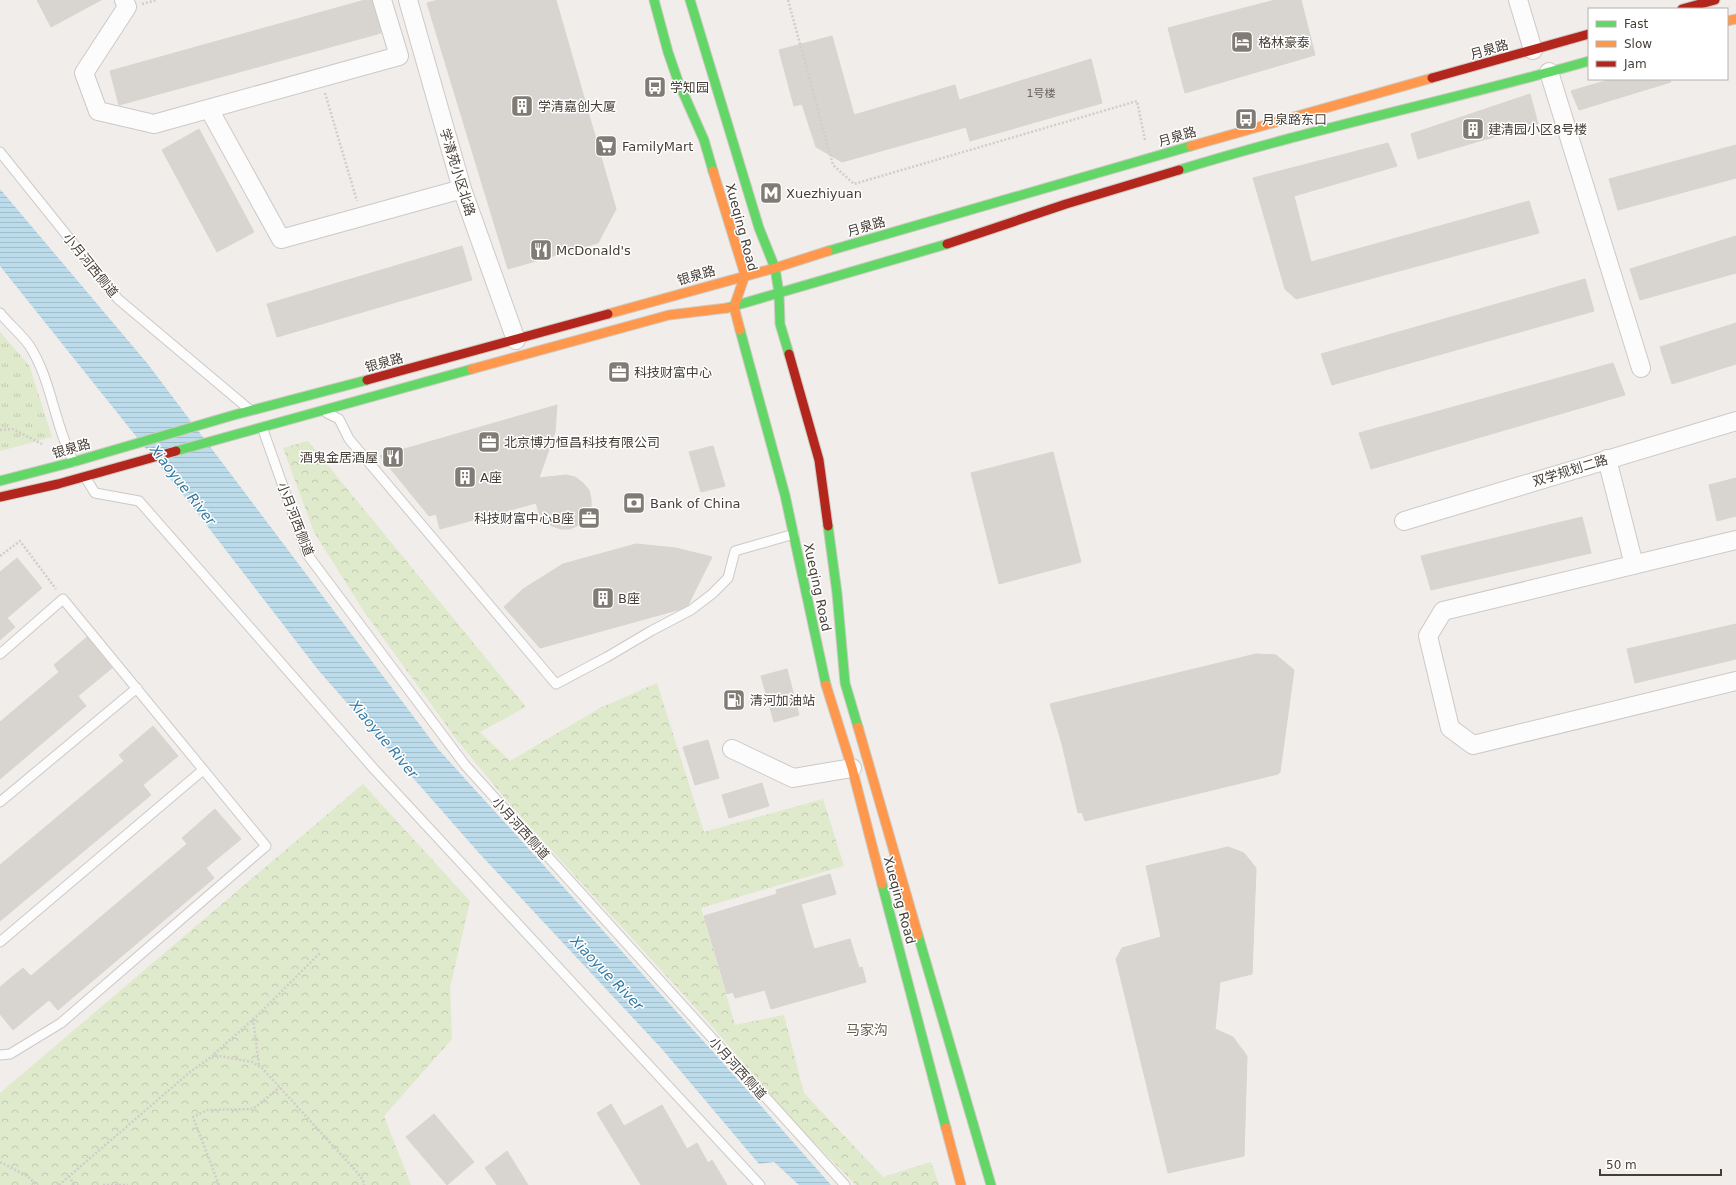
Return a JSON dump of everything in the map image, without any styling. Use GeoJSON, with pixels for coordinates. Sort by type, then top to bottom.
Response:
{"type":"FeatureCollection","features":[{"type":"Feature","properties":{"kind":"main road","name":"Xueqing Road"},"geometry":{"type":"LineString","coordinates":[[654,0],[668,52],[678,81],[704,140],[744,275],[734,306],[785,495],[826,682],[852,768],[961,1185]]}},
{"type":"Feature","properties":{"kind":"main road","name":"Xueqing Road"},"geometry":{"type":"LineString","coordinates":[[690,0],[759,228],[775,268],[779,293],[780,324],[819,460],[838,593],[845,683],[991,1185]]}},
{"type":"Feature","properties":{"kind":"main road"},"geometry":{"type":"LineString","coordinates":[[1686,8],[1714,0]]}},
{"type":"Feature","properties":{"kind":"main road","name":"月泉路"},"geometry":{"type":"LineString","coordinates":[[775,268],[818,254],[1149,158],[1588,34]]}},
{"type":"Feature","properties":{"kind":"main road"},"geometry":{"type":"LineString","coordinates":[[0,497],[58,484],[669,315],[734,306],[967,238],[1066,204],[1233,153],[1588,61]]}},
{"type":"Feature","properties":{"kind":"main road","name":"银泉路"},"geometry":{"type":"LineString","coordinates":[[0,481],[73,462],[234,415],[516,340],[744,275],[775,268]]}},
{"type":"Feature","properties":{"kind":"street"},"geometry":{"type":"LineString","coordinates":[[124,0],[127,8],[84,73],[98,111],[154,124],[399,56],[382,0]]}},
{"type":"Feature","properties":{"kind":"street","name":"学清苑小区北路"},"geometry":{"type":"LineString","coordinates":[[408,0],[462,190],[516,340]]}},
{"type":"Feature","properties":{"kind":"street"},"geometry":{"type":"LineString","coordinates":[[1518,0],[1533,50]]}},
{"type":"Feature","properties":{"kind":"street"},"geometry":{"type":"LineString","coordinates":[[1549,72],[1641,368]]}},
{"type":"Feature","properties":{"kind":"street"},"geometry":{"type":"LineString","coordinates":[[209,109],[281,239],[462,190]]}},
{"type":"Feature","properties":{"kind":"street","name":"双学规划二路"},"geometry":{"type":"LineString","coordinates":[[1404,521],[1736,421]]}},
{"type":"Feature","properties":{"kind":"street"},"geometry":{"type":"LineString","coordinates":[[1607,459],[1634,565]]}},
{"type":"Feature","properties":{"kind":"street"},"geometry":{"type":"LineString","coordinates":[[1736,540],[1442,611],[1428,636],[1450,728],[1473,745],[1736,681]]}},
{"type":"Feature","properties":{"kind":"street"},"geometry":{"type":"LineString","coordinates":[[732,749],[793,778],[852,768]]}},
{"type":"Feature","properties":{"kind":"lane","name":"小月河西侧道"},"geometry":{"type":"LineString","coordinates":[[0,152],[118,299],[251,411]]}},
{"type":"Feature","properties":{"kind":"lane"},"geometry":{"type":"LineString","coordinates":[[0,313],[29,345],[44,377],[61,434],[73,462],[95,493],[139,501],[374,769],[760,1185]]}},
{"type":"Feature","properties":{"kind":"lane"},"geometry":{"type":"LineString","coordinates":[[322,411],[339,419],[349,439],[556,684],[607,657],[651,630],[691,610],[712,594],[728,578],[735,551],[794,534]]}},
{"type":"Feature","properties":{"kind":"lane","name":"小月河西侧道"},"geometry":{"type":"LineString","coordinates":[[262,427],[307,554],[465,765],[845,1185]]}},
{"type":"Feature","properties":{"kind":"lane"},"geometry":{"type":"LineString","coordinates":[[0,654],[63,599],[266,846],[61,1023],[10,1054],[0,1055]]}},
{"type":"Feature","properties":{"kind":"lane"},"geometry":{"type":"LineString","coordinates":[[0,802],[136,688]]}},
{"type":"Feature","properties":{"kind":"lane"},"geometry":{"type":"LineString","coordinates":[[0,942],[204,770]]}},
{"type":"Feature","properties":{"kind":"path"},"geometry":{"type":"LineString","coordinates":[[788,0],[833,165],[854,184],[1137,101],[1149,158]]}},
{"type":"Feature","properties":{"kind":"path"},"geometry":{"type":"LineString","coordinates":[[321,78],[361,217]]}},
{"type":"Feature","properties":{"kind":"path"},"geometry":{"type":"LineString","coordinates":[[0,430],[13,429],[42,444]]}},
{"type":"Feature","properties":{"kind":"path"},"geometry":{"type":"LineString","coordinates":[[0,556],[20,541],[63,599]]}},
{"type":"Feature","properties":{"kind":"path"},"geometry":{"type":"LineString","coordinates":[[59,1185],[190,1072],[214,1055],[321,952]]}},
{"type":"Feature","properties":{"kind":"path"},"geometry":{"type":"LineString","coordinates":[[253,1019],[259,1066]]}},
{"type":"Feature","properties":{"kind":"path"},"geometry":{"type":"LineString","coordinates":[[214,1055],[252,1062],[259,1066],[356,1171],[363,1180],[364,1185]]}},
{"type":"Feature","properties":{"kind":"path"},"geometry":{"type":"LineString","coordinates":[[219,1185],[193,1117],[207,1110],[253,1108],[280,1087]]}},
{"type":"Feature","properties":{"kind":"path"},"geometry":{"type":"LineString","coordinates":[[0,1162],[27,1176],[37,1185]]}},
{"type":"Feature","properties":{"kind":"path"},"geometry":{"type":"LineString","coordinates":[[70,1176],[74,1185]]}},
{"type":"Feature","properties":{"kind":"path"},"geometry":{"type":"LineString","coordinates":[[103,1185],[128,1185]]}},
{"type":"Feature","properties":{"kind":"green space"},"geometry":{"type":"Polygon","coordinates":[[[0,332],[29,365],[52,437],[0,451],[0,332]]]}},
{"type":"Feature","properties":{"kind":"green space"},"geometry":{"type":"Polygon","coordinates":[[[308,441],[526,707],[480,732],[510,761],[600,708],[657,683],[704,832],[823,799],[844,866],[701,908],[735,1025],[784,1015],[804,1093],[883,1177],[931,1162],[939,1185],[856,1185],[793,1121],[704,1017],[512,807],[457,740],[363,610],[314,532],[283,448],[308,441]]]}},
{"type":"Feature","properties":{"kind":"green space"},"geometry":{"type":"Polygon","coordinates":[[[363,784],[470,901],[450,988],[452,1039],[384,1116],[411,1185],[0,1185],[0,1093],[363,784]]]}},
{"type":"Feature","properties":{"kind":"water","name":"Xiaoyue River"},"geometry":{"type":"Polygon","coordinates":[[[0,189],[147,363],[438,749],[715,1054],[831,1185],[799,1185],[774,1162],[759,1164],[662,1049],[479,853],[319,671],[191,505],[0,266],[0,189]]]}},
{"type":"Feature","properties":{"kind":"building"},"geometry":{"type":"Polygon","coordinates":[[[37,0],[101,0],[51,27],[37,0]]]}},
{"type":"Feature","properties":{"kind":"building"},"geometry":{"type":"Polygon","coordinates":[[[365,0],[372,0],[381,33],[119,105],[110,71],[365,0]]]}},
{"type":"Feature","properties":{"kind":"building","name":"学清嘉创大厦"},"geometry":{"type":"Polygon","coordinates":[[[438,0],[556,0],[616,209],[598,243],[508,269],[427,3],[438,0]]]}},
{"type":"Feature","properties":{"kind":"building","name":"格林豪泰"},"geometry":{"type":"Polygon","coordinates":[[[1275,0],[1301,0],[1315,55],[1185,93],[1168,28],[1275,0]]]}},
{"type":"Feature","properties":{"kind":"building"},"geometry":{"type":"Polygon","coordinates":[[[832,36],[854,115],[955,85],[959,100],[1091,59],[1102,103],[970,141],[966,127],[842,162],[816,147],[802,104],[794,106],[779,50],[832,36]]]}},
{"type":"Feature","properties":{"kind":"building"},"geometry":{"type":"Polygon","coordinates":[[[1609,80],[1670,80],[1671,82],[1579,110],[1571,91],[1609,80]]]}},
{"type":"Feature","properties":{"kind":"building","name":"建清园小区8号楼"},"geometry":{"type":"Polygon","coordinates":[[[1530,94],[1538,124],[1418,159],[1411,134],[1530,94]]]}},
{"type":"Feature","properties":{"kind":"building"},"geometry":{"type":"Polygon","coordinates":[[[199,129],[254,232],[217,252],[162,150],[199,129]]]}},
{"type":"Feature","properties":{"kind":"building"},"geometry":{"type":"Polygon","coordinates":[[[1388,143],[1397,166],[1294,196],[1311,262],[1529,201],[1539,233],[1296,299],[1285,289],[1253,178],[1388,143]]]}},
{"type":"Feature","properties":{"kind":"building"},"geometry":{"type":"Polygon","coordinates":[[[1736,145],[1736,178],[1618,210],[1609,179],[1736,145]]]}},
{"type":"Feature","properties":{"kind":"building"},"geometry":{"type":"Polygon","coordinates":[[[1736,236],[1736,273],[1640,300],[1630,269],[1736,236]]]}},
{"type":"Feature","properties":{"kind":"building"},"geometry":{"type":"Polygon","coordinates":[[[462,246],[472,280],[277,337],[267,304],[462,246]]]}},
{"type":"Feature","properties":{"kind":"building"},"geometry":{"type":"Polygon","coordinates":[[[1585,279],[1594,311],[1332,385],[1321,354],[1585,279]]]}},
{"type":"Feature","properties":{"kind":"building"},"geometry":{"type":"Polygon","coordinates":[[[1736,323],[1736,364],[1672,384],[1660,347],[1736,323]]]}},
{"type":"Feature","properties":{"kind":"building"},"geometry":{"type":"Polygon","coordinates":[[[1613,363],[1625,395],[1371,469],[1359,433],[1613,363]]]}},
{"type":"Feature","properties":{"kind":"building","name":"A座"},"geometry":{"type":"Polygon","coordinates":[[[557,405],[555,432],[539,478],[566,475],[575,477],[589,490],[591,509],[579,525],[570,529],[561,529],[544,521],[539,513],[536,503],[440,529],[436,514],[429,516],[380,456],[557,405]]]}},
{"type":"Feature","properties":{"kind":"building"},"geometry":{"type":"Polygon","coordinates":[[[713,446],[725,486],[701,492],[689,452],[713,446]]]}},
{"type":"Feature","properties":{"kind":"building"},"geometry":{"type":"Polygon","coordinates":[[[1053,452],[1081,562],[999,584],[971,473],[1053,452]]]}},
{"type":"Feature","properties":{"kind":"building"},"geometry":{"type":"Polygon","coordinates":[[[1736,478],[1736,516],[1717,521],[1709,485],[1736,478]]]}},
{"type":"Feature","properties":{"kind":"building"},"geometry":{"type":"Polygon","coordinates":[[[1582,517],[1591,553],[1431,590],[1421,556],[1582,517]]]}},
{"type":"Feature","properties":{"kind":"building","name":"B座"},"geometry":{"type":"Polygon","coordinates":[[[636,544],[676,548],[712,557],[688,605],[681,609],[540,648],[504,607],[523,589],[563,564],[636,544]]]}},
{"type":"Feature","properties":{"kind":"building"},"geometry":{"type":"Polygon","coordinates":[[[17,558],[42,588],[7,618],[15,627],[0,640],[0,572],[17,558]]]}},
{"type":"Feature","properties":{"kind":"building"},"geometry":{"type":"Polygon","coordinates":[[[1736,624],[1736,659],[1635,683],[1627,649],[1736,624]]]}},
{"type":"Feature","properties":{"kind":"building"},"geometry":{"type":"Polygon","coordinates":[[[87,637],[112,668],[78,696],[86,706],[0,779],[0,722],[59,672],[54,665],[87,637]]]}},
{"type":"Feature","properties":{"kind":"building"},"geometry":{"type":"Polygon","coordinates":[[[1256,654],[1276,655],[1294,670],[1280,772],[1278,774],[1085,821],[1082,812],[1078,813],[1062,744],[1050,704],[1256,654]]]}},
{"type":"Feature","properties":{"kind":"building"},"geometry":{"type":"Polygon","coordinates":[[[787,669],[799,715],[774,722],[761,676],[787,669]]]}},
{"type":"Feature","properties":{"kind":"building"},"geometry":{"type":"Polygon","coordinates":[[[153,726],[178,756],[143,785],[151,795],[0,921],[0,865],[124,761],[119,755],[153,726]]]}},
{"type":"Feature","properties":{"kind":"building"},"geometry":{"type":"Polygon","coordinates":[[[708,740],[719,778],[695,785],[683,747],[708,740]]]}},
{"type":"Feature","properties":{"kind":"building"},"geometry":{"type":"Polygon","coordinates":[[[762,783],[769,806],[729,818],[722,795],[762,783]]]}},
{"type":"Feature","properties":{"kind":"building"},"geometry":{"type":"Polygon","coordinates":[[[215,809],[241,839],[206,868],[214,878],[58,1010],[49,1000],[13,1030],[0,1014],[0,987],[23,968],[31,976],[187,844],[182,838],[215,809]]]}},
{"type":"Feature","properties":{"kind":"building"},"geometry":{"type":"Polygon","coordinates":[[[1228,847],[1244,853],[1256,868],[1252,974],[1220,982],[1215,1029],[1233,1037],[1247,1056],[1244,1156],[1168,1173],[1116,959],[1122,948],[1161,937],[1146,866],[1228,847]]]}},
{"type":"Feature","properties":{"kind":"building"},"geometry":{"type":"Polygon","coordinates":[[[830,874],[836,894],[801,904],[814,949],[850,939],[859,968],[862,967],[866,982],[771,1009],[765,990],[735,998],[733,992],[727,994],[704,916],[777,894],[776,890],[830,874]]]}},
{"type":"Feature","properties":{"kind":"building"},"geometry":{"type":"Polygon","coordinates":[[[611,1104],[624,1126],[662,1105],[687,1149],[697,1143],[708,1163],[712,1160],[727,1185],[641,1185],[597,1113],[611,1104]]]}},
{"type":"Feature","properties":{"kind":"building"},"geometry":{"type":"Polygon","coordinates":[[[434,1114],[474,1162],[447,1185],[406,1137],[434,1114]]]}},
{"type":"Feature","properties":{"kind":"building"},"geometry":{"type":"Polygon","coordinates":[[[507,1151],[528,1185],[497,1185],[485,1168],[507,1151]]]}},
{"type":"Feature","properties":{"kind":"traffic: fast"},"geometry":{"type":"LineString","coordinates":[[654,0],[668,52],[678,81],[704,140],[713,171]]}},
{"type":"Feature","properties":{"kind":"traffic: fast"},"geometry":{"type":"LineString","coordinates":[[690,0],[759,228],[775,268],[779,293],[780,324],[789,354]]}},
{"type":"Feature","properties":{"kind":"traffic: fast"},"geometry":{"type":"LineString","coordinates":[[1179,170],[1332,127],[1487,89],[1588,61]]}},
{"type":"Feature","properties":{"kind":"traffic: fast"},"geometry":{"type":"LineString","coordinates":[[828,251],[1191,146]]}},
{"type":"Feature","properties":{"kind":"traffic: fast"},"geometry":{"type":"LineString","coordinates":[[727,308],[947,244]]}},
{"type":"Feature","properties":{"kind":"traffic: fast"},"geometry":{"type":"LineString","coordinates":[[740,330],[785,495],[826,685]]}},
{"type":"Feature","properties":{"kind":"traffic: fast"},"geometry":{"type":"LineString","coordinates":[[176,451],[472,369]]}},
{"type":"Feature","properties":{"kind":"traffic: fast"},"geometry":{"type":"LineString","coordinates":[[0,481],[73,462],[234,415],[367,380]]}},
{"type":"Feature","properties":{"kind":"traffic: fast"},"geometry":{"type":"LineString","coordinates":[[828,526],[837,593],[845,683],[858,727]]}},
{"type":"Feature","properties":{"kind":"traffic: fast"},"geometry":{"type":"LineString","coordinates":[[882,884],[946,1128]]}},
{"type":"Feature","properties":{"kind":"traffic: fast"},"geometry":{"type":"LineString","coordinates":[[918,935],[991,1185]]}},
{"type":"Feature","properties":{"kind":"traffic: slow"},"geometry":{"type":"LineString","coordinates":[[1728,21],[1736,19]]}},
{"type":"Feature","properties":{"kind":"traffic: slow"},"geometry":{"type":"LineString","coordinates":[[1191,146],[1432,78]]}},
{"type":"Feature","properties":{"kind":"traffic: slow"},"geometry":{"type":"LineString","coordinates":[[713,171],[745,275],[734,307],[740,330]]}},
{"type":"Feature","properties":{"kind":"traffic: slow"},"geometry":{"type":"LineString","coordinates":[[608,314],[775,268],[828,251]]}},
{"type":"Feature","properties":{"kind":"traffic: slow"},"geometry":{"type":"LineString","coordinates":[[472,369],[669,315],[727,308]]}},
{"type":"Feature","properties":{"kind":"traffic: slow"},"geometry":{"type":"LineString","coordinates":[[826,685],[852,768],[882,884]]}},
{"type":"Feature","properties":{"kind":"traffic: slow"},"geometry":{"type":"LineString","coordinates":[[858,727],[918,935]]}},
{"type":"Feature","properties":{"kind":"traffic: slow"},"geometry":{"type":"LineString","coordinates":[[946,1128],[961,1185]]}},
{"type":"Feature","properties":{"kind":"traffic: jam"},"geometry":{"type":"LineString","coordinates":[[1686,8],[1715,0]]}},
{"type":"Feature","properties":{"kind":"traffic: jam"},"geometry":{"type":"LineString","coordinates":[[1432,78],[1588,34]]}},
{"type":"Feature","properties":{"kind":"traffic: jam"},"geometry":{"type":"LineString","coordinates":[[947,244],[1066,204],[1179,170]]}},
{"type":"Feature","properties":{"kind":"traffic: jam"},"geometry":{"type":"LineString","coordinates":[[367,380],[608,314]]}},
{"type":"Feature","properties":{"kind":"traffic: jam"},"geometry":{"type":"LineString","coordinates":[[789,354],[819,460],[828,526]]}},
{"type":"Feature","properties":{"kind":"traffic: jam"},"geometry":{"type":"LineString","coordinates":[[0,497],[58,484],[176,451]]}},
{"type":"Feature","properties":{"kind":"place","name":"格林豪泰"},"geometry":{"type":"Point","coordinates":[1242,42]}},
{"type":"Feature","properties":{"kind":"place","name":"学知园"},"geometry":{"type":"Point","coordinates":[655,87]}},
{"type":"Feature","properties":{"kind":"place","name":"学清嘉创大厦"},"geometry":{"type":"Point","coordinates":[522,106]}},
{"type":"Feature","properties":{"kind":"place","name":"月泉路东口"},"geometry":{"type":"Point","coordinates":[1246,119]}},
{"type":"Feature","properties":{"kind":"place","name":"建清园小区8号楼"},"geometry":{"type":"Point","coordinates":[1473,129]}},
{"type":"Feature","properties":{"kind":"place","name":"FamilyMart"},"geometry":{"type":"Point","coordinates":[606,146]}},
{"type":"Feature","properties":{"kind":"place","name":"Xuezhiyuan"},"geometry":{"type":"Point","coordinates":[771,193]}},
{"type":"Feature","properties":{"kind":"place","name":"McDonald's"},"geometry":{"type":"Point","coordinates":[541,250]}},
{"type":"Feature","properties":{"kind":"place","name":"科技财富中心"},"geometry":{"type":"Point","coordinates":[619,372]}},
{"type":"Feature","properties":{"kind":"place","name":"北京博力恒昌科技有限公司"},"geometry":{"type":"Point","coordinates":[489,442]}},
{"type":"Feature","properties":{"kind":"place","name":"酒鬼金居酒屋"},"geometry":{"type":"Point","coordinates":[393,457]}},
{"type":"Feature","properties":{"kind":"place","name":"A座"},"geometry":{"type":"Point","coordinates":[465,477]}},
{"type":"Feature","properties":{"kind":"place","name":"Bank of China"},"geometry":{"type":"Point","coordinates":[634,503]}},
{"type":"Feature","properties":{"kind":"place","name":"科技财富中心B座"},"geometry":{"type":"Point","coordinates":[589,518]}},
{"type":"Feature","properties":{"kind":"place","name":"B座"},"geometry":{"type":"Point","coordinates":[603,598]}},
{"type":"Feature","properties":{"kind":"place","name":"清河加油站"},"geometry":{"type":"Point","coordinates":[734,700]}},
{"type":"Feature","properties":{"kind":"district","name":"马家沟"},"geometry":{"type":"Point","coordinates":[867,1030]}}]}
